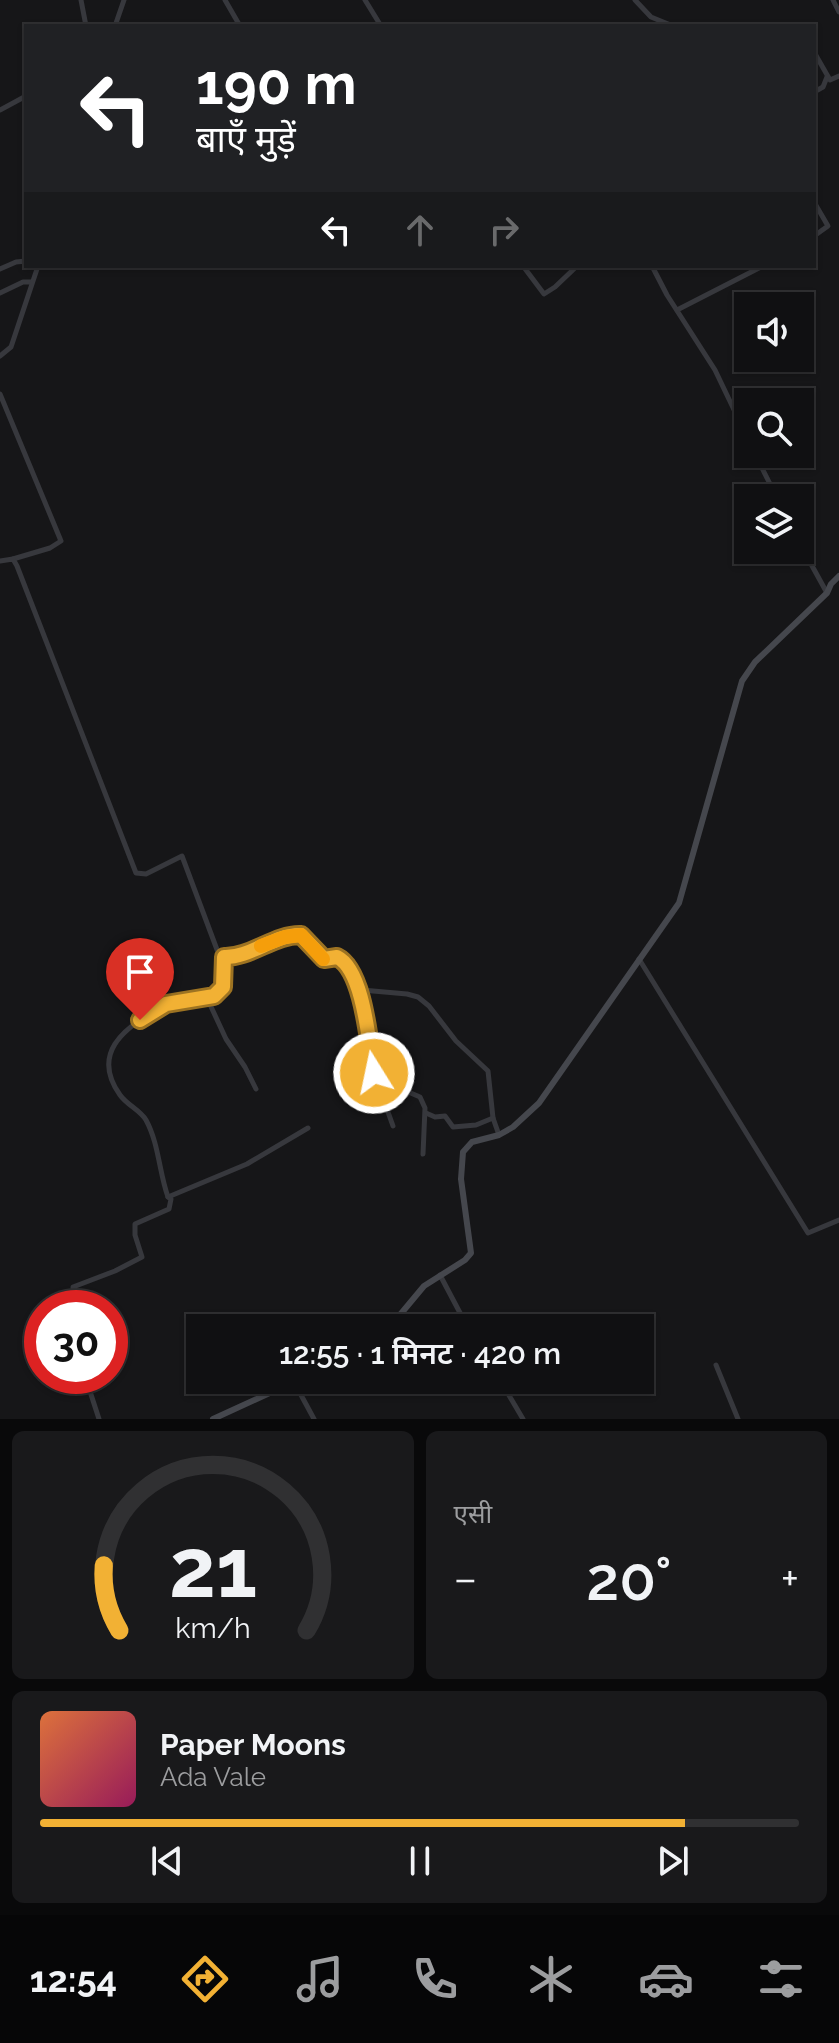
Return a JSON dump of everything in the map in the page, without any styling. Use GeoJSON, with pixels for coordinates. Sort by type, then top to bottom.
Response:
{"type":"FeatureCollection","features":[{"type":"Feature","properties":{"kind":"street"},"geometry":{"type":"LineString","coordinates":[[81,0],[86,24]]}},
{"type":"Feature","properties":{"kind":"street"},"geometry":{"type":"LineString","coordinates":[[116,24],[124,0]]}},
{"type":"Feature","properties":{"kind":"street"},"geometry":{"type":"LineString","coordinates":[[225,0],[239,24]]}},
{"type":"Feature","properties":{"kind":"street"},"geometry":{"type":"LineString","coordinates":[[365,0],[380,24]]}},
{"type":"Feature","properties":{"kind":"street"},"geometry":{"type":"LineString","coordinates":[[635,0],[655,19],[668,24]]}},
{"type":"Feature","properties":{"kind":"street"},"geometry":{"type":"LineString","coordinates":[[833,0],[839,12]]}},
{"type":"Feature","properties":{"kind":"street"},"geometry":{"type":"LineString","coordinates":[[816,56],[830,80],[839,76]]}},
{"type":"Feature","properties":{"kind":"street"},"geometry":{"type":"LineString","coordinates":[[816,91],[823,87],[827,77]]}},
{"type":"Feature","properties":{"kind":"street"},"geometry":{"type":"LineString","coordinates":[[0,110],[24,97]]}},
{"type":"Feature","properties":{"kind":"street"},"geometry":{"type":"LineString","coordinates":[[816,205],[828,226],[816,235]]}},
{"type":"Feature","properties":{"kind":"street"},"geometry":{"type":"LineString","coordinates":[[0,269],[24,261]]}},
{"type":"Feature","properties":{"kind":"street"},"geometry":{"type":"LineString","coordinates":[[0,356],[11,347],[36,268]]}},
{"type":"Feature","properties":{"kind":"street"},"geometry":{"type":"LineString","coordinates":[[524,268],[544,294],[575,268]]}},
{"type":"Feature","properties":{"kind":"street"},"geometry":{"type":"LineString","coordinates":[[653,268],[715,370],[734,410]]}},
{"type":"Feature","properties":{"kind":"street"},"geometry":{"type":"LineString","coordinates":[[677,310],[759,268]]}},
{"type":"Feature","properties":{"kind":"street"},"geometry":{"type":"LineString","coordinates":[[0,293],[23,282],[31,282]]}},
{"type":"Feature","properties":{"kind":"street"},"geometry":{"type":"LineString","coordinates":[[0,394],[61,541],[50,548],[0,561]]}},
{"type":"Feature","properties":{"kind":"street"},"geometry":{"type":"LineString","coordinates":[[13,559],[135,871],[146,874],[182,856],[219,955],[236,956],[285,937],[301,935],[324,959],[333,956],[346,962],[358,986],[374,1073],[393,1126]]}},
{"type":"Feature","properties":{"kind":"street"},"geometry":{"type":"LineString","coordinates":[[811,564],[827,593]]}},
{"type":"Feature","properties":{"kind":"street"},"geometry":{"type":"LineString","coordinates":[[400,1314],[411,1299],[471,1253],[461,1179],[463,1152],[472,1142],[499,1135],[520,1122],[539,1103],[679,903],[745,675],[827,593],[839,576]]}},
{"type":"Feature","properties":{"kind":"street"},"geometry":{"type":"LineString","coordinates":[[73,1290],[73,1287],[142,1257],[135,1224],[170,1208],[160,1161],[146,1119],[120,1096],[108,1065],[108,1055],[118,1039],[158,1009],[177,1001],[214,996],[223,987],[224,957]]}},
{"type":"Feature","properties":{"kind":"street"},"geometry":{"type":"LineString","coordinates":[[639,959],[808,1233],[839,1220]]}},
{"type":"Feature","properties":{"kind":"street"},"geometry":{"type":"LineString","coordinates":[[358,986],[372,992],[418,997],[429,1006],[456,1041],[488,1071],[493,1118],[499,1135]]}},
{"type":"Feature","properties":{"kind":"street"},"geometry":{"type":"LineString","coordinates":[[207,998],[226,1039],[256,1089]]}},
{"type":"Feature","properties":{"kind":"street"},"geometry":{"type":"LineString","coordinates":[[406,1091],[420,1097],[426,1113],[423,1154]]}},
{"type":"Feature","properties":{"kind":"street"},"geometry":{"type":"LineString","coordinates":[[426,1113],[435,1117],[445,1116],[453,1127],[476,1125],[493,1118]]}},
{"type":"Feature","properties":{"kind":"street"},"geometry":{"type":"LineString","coordinates":[[168,1197],[247,1164],[308,1128]]}},
{"type":"Feature","properties":{"kind":"street"},"geometry":{"type":"LineString","coordinates":[[440,1275],[461,1314]]}},
{"type":"Feature","properties":{"kind":"street"},"geometry":{"type":"LineString","coordinates":[[716,1365],[738,1419]]}},
{"type":"Feature","properties":{"kind":"street"},"geometry":{"type":"LineString","coordinates":[[91,1394],[99,1419]]}},
{"type":"Feature","properties":{"kind":"street"},"geometry":{"type":"LineString","coordinates":[[213,1419],[268,1394]]}},
{"type":"Feature","properties":{"kind":"street"},"geometry":{"type":"LineString","coordinates":[[302,1394],[314,1419]]}},
{"type":"Feature","properties":{"kind":"street"},"geometry":{"type":"LineString","coordinates":[[508,1394],[523,1419]]}},
{"type":"Feature","properties":{"kind":"slow traffic"},"geometry":{"type":"LineString","coordinates":[[261,946],[301,935],[323,959]]}},
{"type":"Feature","properties":{"kind":"route"},"geometry":{"type":"LineString","coordinates":[[140,1020],[166,1004],[207,998],[221,991],[224,957],[236,956],[285,937],[301,935],[321,958],[337,957],[347,965],[358,986],[374,1073]]}}]}
